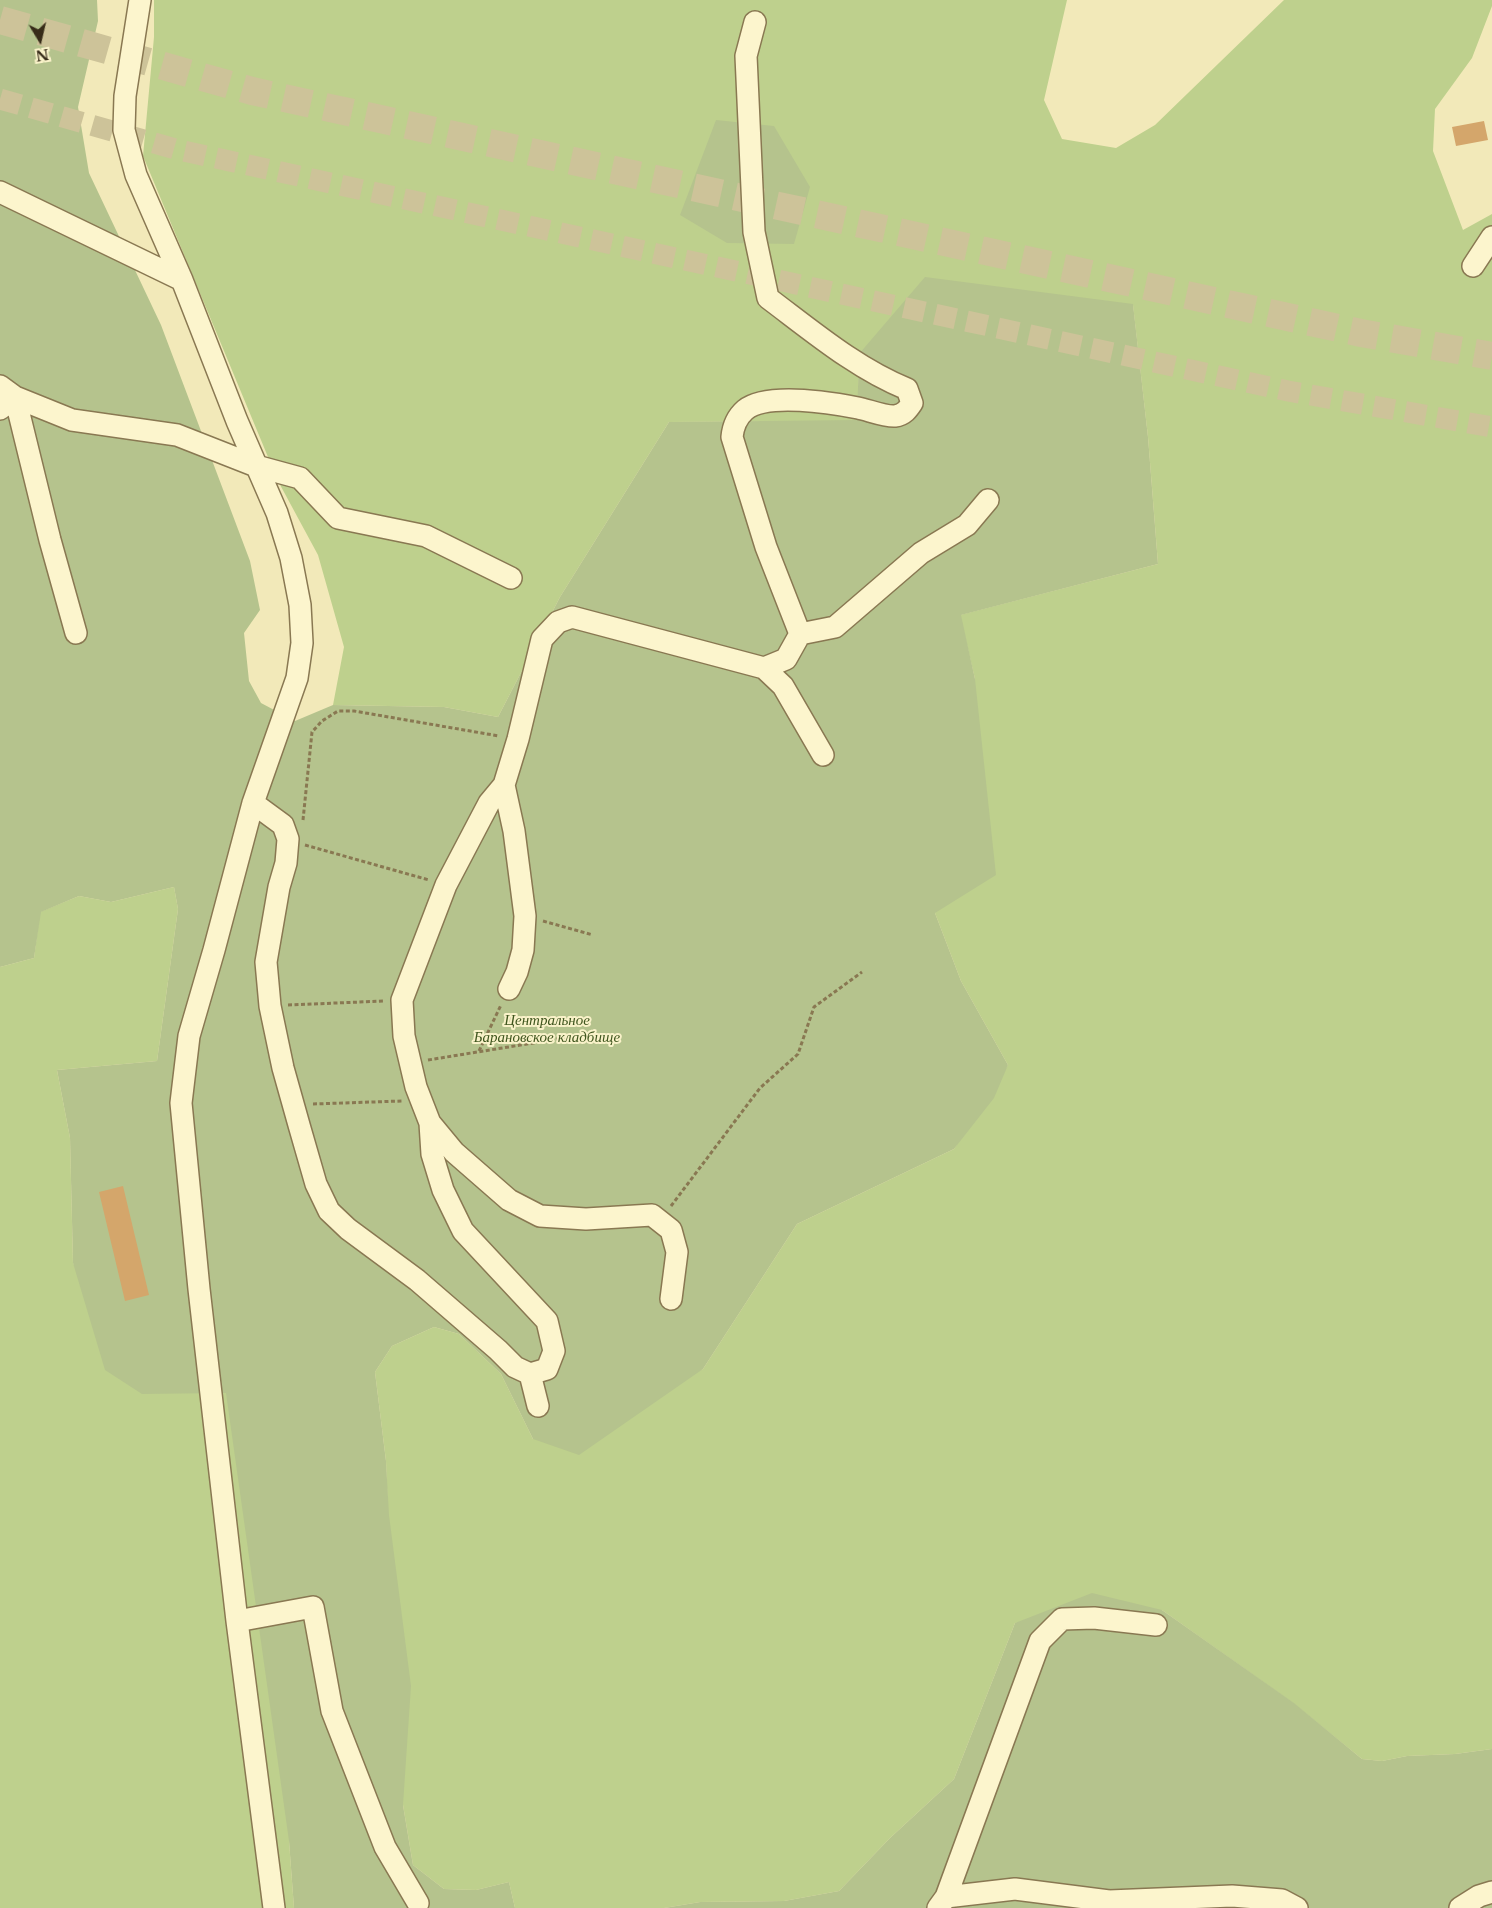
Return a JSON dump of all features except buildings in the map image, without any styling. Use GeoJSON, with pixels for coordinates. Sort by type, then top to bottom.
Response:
{"type":"FeatureCollection","features":[{"type":"Feature","properties":{"kind":"street"},"geometry":{"type":"LineString","coordinates":[[140,0],[125,96],[124,130],[136,175],[182,280],[237,421],[277,513],[291,558],[300,605],[302,643],[297,678],[253,803],[189,1036],[181,1103],[199,1289],[237,1620],[274,1908]]}},
{"type":"Feature","properties":{"kind":"street"},"geometry":{"type":"LineString","coordinates":[[754,22],[746,56],[754,222],[768,298],[816,334],[883,379],[907,389],[912,402],[907,411],[895,416],[857,408],[795,399],[771,402],[745,410],[733,426],[732,437],[766,547],[800,634]]}},
{"type":"Feature","properties":{"kind":"street"},"geometry":{"type":"LineString","coordinates":[[0,192],[182,280]]}},
{"type":"Feature","properties":{"kind":"street"},"geometry":{"type":"LineString","coordinates":[[1473,266],[1492,237]]}},
{"type":"Feature","properties":{"kind":"street"},"geometry":{"type":"LineString","coordinates":[[5,397],[72,420],[177,435],[256,466],[300,478],[338,518],[426,536],[511,578]]}},
{"type":"Feature","properties":{"kind":"street"},"geometry":{"type":"LineString","coordinates":[[5,397],[50,540],[76,632]]}},
{"type":"Feature","properties":{"kind":"street"},"geometry":{"type":"LineString","coordinates":[[764,668],[786,659],[800,634],[835,627],[921,554],[967,525],[988,500]]}},
{"type":"Feature","properties":{"kind":"street"},"geometry":{"type":"LineString","coordinates":[[671,1299],[677,1252],[671,1230],[652,1215],[586,1219],[540,1216],[509,1200],[454,1152],[430,1123],[420,1100],[404,1036],[402,1000],[446,885],[489,803],[504,785],[518,739],[542,639],[558,622],[572,617],[764,668],[783,686],[823,755]]}},
{"type":"Feature","properties":{"kind":"street"},"geometry":{"type":"LineString","coordinates":[[504,785],[514,831],[525,916],[523,950],[517,972],[509,989]]}},
{"type":"Feature","properties":{"kind":"street"},"geometry":{"type":"LineString","coordinates":[[253,803],[295,832],[279,887],[266,962],[270,1006],[283,1068],[316,1184],[329,1211],[348,1229],[417,1280],[515,1367],[530,1374],[547,1369],[554,1351],[547,1321],[463,1231],[443,1190],[432,1154],[430,1123]]}},
{"type":"Feature","properties":{"kind":"street"},"geometry":{"type":"LineString","coordinates":[[530,1374],[538,1406]]}},
{"type":"Feature","properties":{"kind":"street"},"geometry":{"type":"LineString","coordinates":[[237,1620],[313,1607],[332,1711],[384,1847],[418,1902]]}},
{"type":"Feature","properties":{"kind":"street"},"geometry":{"type":"LineString","coordinates":[[942,1902],[1040,1641],[1062,1620],[1094,1618],[1156,1626]]}},
{"type":"Feature","properties":{"kind":"street"},"geometry":{"type":"LineString","coordinates":[[942,1902],[1015,1889],[1109,1901],[1242,1897],[1282,1900],[1297,1908]]}},
{"type":"Feature","properties":{"kind":"street"},"geometry":{"type":"LineString","coordinates":[[1460,1908],[1479,1896],[1492,1892]]}},
{"type":"Feature","properties":{"kind":"path"},"geometry":{"type":"LineString","coordinates":[[446,885],[295,832],[312,732],[322,721],[338,711],[354,711],[518,739]]}},
{"type":"Feature","properties":{"kind":"path"},"geometry":{"type":"LineString","coordinates":[[525,916],[593,935]]}},
{"type":"Feature","properties":{"kind":"path"},"geometry":{"type":"LineString","coordinates":[[660,1221],[760,1088],[798,1054],[814,1007],[862,972]]}},
{"type":"Feature","properties":{"kind":"path"},"geometry":{"type":"LineString","coordinates":[[478,1052],[509,989]]}},
{"type":"Feature","properties":{"kind":"path"},"geometry":{"type":"LineString","coordinates":[[270,1006],[402,1000]]}},
{"type":"Feature","properties":{"kind":"path"},"geometry":{"type":"LineString","coordinates":[[411,1063],[595,1033]]}},
{"type":"Feature","properties":{"kind":"path"},"geometry":{"type":"LineString","coordinates":[[294,1104],[420,1100]]}},
{"type":"Feature","properties":{"kind":"green space","name":"Центральное Барановское кладбище"},"geometry":{"type":"Polygon","coordinates":[[[0,0],[97,0],[98,21],[78,107],[89,173],[161,325],[250,561],[260,610],[244,633],[249,681],[261,703],[295,721],[333,705],[444,707],[498,717],[560,597],[669,422],[857,420],[859,354],[925,277],[1133,304],[1148,437],[1158,564],[961,615],[975,679],[996,875],[935,913],[961,981],[1008,1065],[994,1098],[954,1149],[797,1224],[703,1369],[579,1455],[533,1439],[501,1374],[459,1334],[434,1327],[392,1346],[375,1372],[386,1461],[389,1515],[411,1686],[403,1805],[413,1865],[444,1889],[476,1890],[509,1882],[515,1908],[294,1908],[289,1841],[226,1393],[142,1394],[105,1370],[73,1263],[70,1138],[57,1070],[157,1061],[178,909],[174,887],[111,902],[79,896],[41,912],[34,958],[0,967],[0,0]]]}},
{"type":"Feature","properties":{"kind":"green space"},"geometry":{"type":"Polygon","coordinates":[[[154,0],[1067,0],[1044,100],[1062,139],[1116,148],[1155,125],[1284,0],[1492,0],[1492,6],[1472,58],[1435,109],[1433,151],[1463,230],[1492,214],[1492,1749],[1455,1754],[1407,1756],[1382,1761],[1362,1759],[1293,1703],[1162,1610],[1015,1623],[954,1779],[890,1838],[839,1891],[784,1901],[700,1902],[664,1908],[515,1908],[509,1882],[476,1890],[444,1889],[413,1865],[403,1805],[289,1841],[294,1908],[0,1908],[0,967],[34,958],[40,912],[79,896],[111,902],[174,887],[178,909],[157,1061],[57,1070],[70,1138],[73,1263],[142,1393],[253,1392],[388,1514],[386,1461],[375,1372],[392,1346],[434,1327],[459,1334],[501,1374],[533,1439],[703,1369],[797,1224],[954,1149],[1008,1065],[961,981],[935,913],[975,679],[960,615],[1158,564],[1148,437],[1133,305],[859,354],[858,420],[669,422],[560,597],[498,717],[444,707],[333,705],[344,647],[318,555],[278,481],[143,156],[154,37],[154,0]]]}},
{"type":"Feature","properties":{"kind":"green space"},"geometry":{"type":"Polygon","coordinates":[[[716,120],[774,126],[810,187],[794,244],[727,243],[680,215],[716,120]]]}},
{"type":"Feature","properties":{"kind":"green space"},"geometry":{"type":"Polygon","coordinates":[[[1092,1593],[1162,1610],[1294,1703],[1362,1759],[1382,1761],[1407,1756],[1455,1754],[1492,1749],[1492,1908],[664,1908],[700,1902],[784,1901],[839,1891],[890,1838],[954,1779],[1015,1623],[1092,1593]]]}},
{"type":"Feature","properties":{"kind":"tunnel"},"geometry":{"type":"LineString","coordinates":[[0,20],[252,91],[1361,333],[1492,356]]}},
{"type":"Feature","properties":{"kind":"tunnel"},"geometry":{"type":"LineString","coordinates":[[0,99],[179,150],[1288,391],[1492,427]]}}]}
